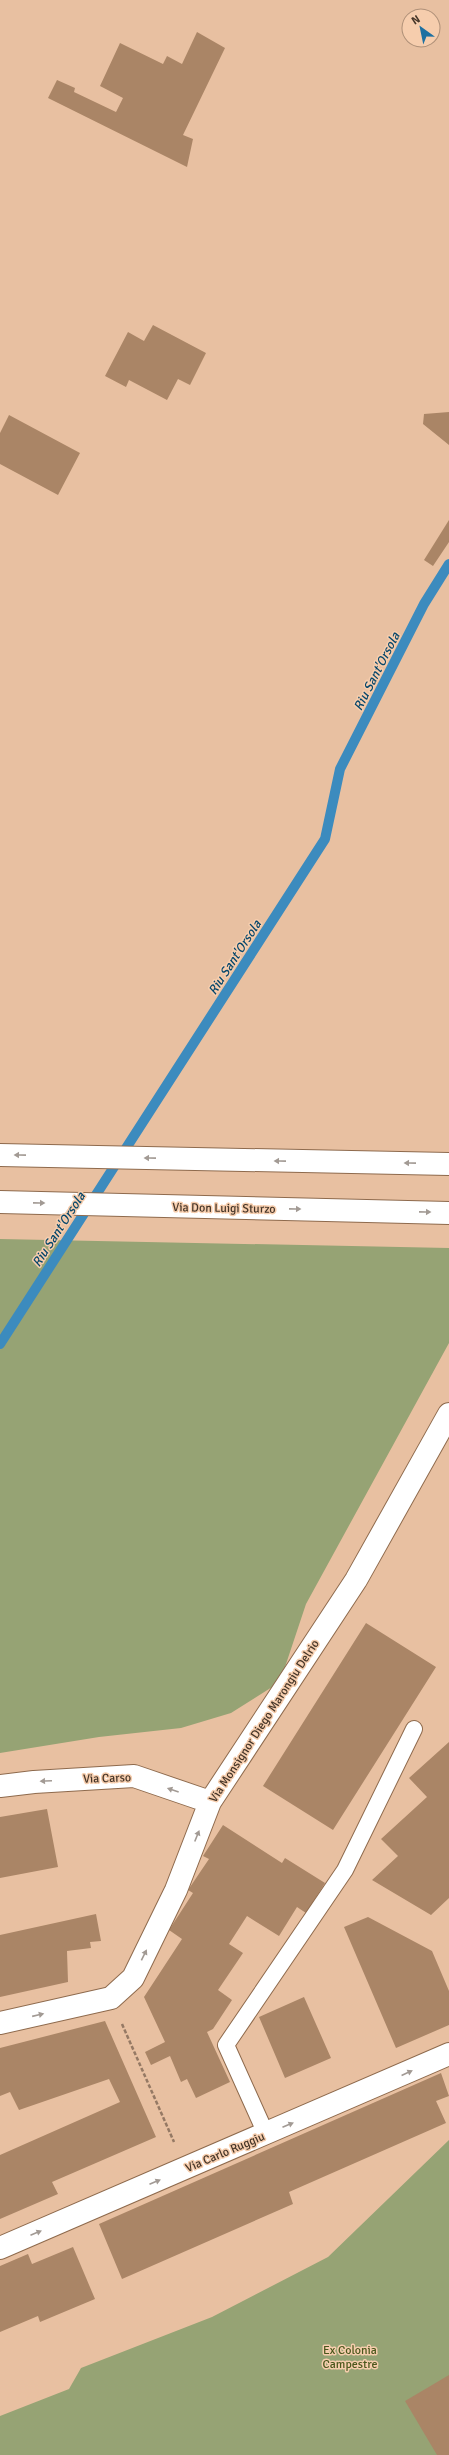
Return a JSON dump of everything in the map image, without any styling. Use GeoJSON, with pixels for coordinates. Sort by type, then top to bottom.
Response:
{"type":"FeatureCollection","features":[{"type":"Feature","properties":{"kind":"street"},"geometry":{"type":"LineString","coordinates":[[0,1155],[449,1164]]}},
{"type":"Feature","properties":{"kind":"street","name":"Via Don Luigi Sturzo"},"geometry":{"type":"LineString","coordinates":[[0,1202],[449,1213]]}},
{"type":"Feature","properties":{"kind":"street","name":"Via Monsignor Diego Marongiu Delrio"},"geometry":{"type":"LineString","coordinates":[[111,1998],[133,1978],[176,1890],[210,1802],[356,1580],[449,1414]]}},
{"type":"Feature","properties":{"kind":"street","name":"Via Carso"},"geometry":{"type":"LineString","coordinates":[[0,1786],[34,1782],[134,1776],[210,1802]]}},
{"type":"Feature","properties":{"kind":"street"},"geometry":{"type":"LineString","coordinates":[[0,2022],[111,1998]]}},
{"type":"Feature","properties":{"kind":"street","name":"Via Carlo Ruggiu"},"geometry":{"type":"LineString","coordinates":[[0,2248],[186,2169],[449,2054]]}},
{"type":"Feature","properties":{"kind":"lane"},"geometry":{"type":"LineString","coordinates":[[266,2134],[226,2045],[345,1870],[414,1729]]}},
{"type":"Feature","properties":{"kind":"path"},"geometry":{"type":"LineString","coordinates":[[111,1998],[186,2169]]}},
{"type":"Feature","properties":{"kind":"green space"},"geometry":{"type":"Polygon","coordinates":[[[0,1239],[449,1248],[449,1343],[306,1604],[280,1682],[231,1713],[181,1728],[99,1737],[0,1753],[0,1239]]]}},
{"type":"Feature","properties":{"kind":"green space","name":"Ex Colonia Campestre"},"geometry":{"type":"Polygon","coordinates":[[[449,2140],[449,2455],[0,2455],[0,2416],[69,2389],[81,2368],[212,2317],[328,2257],[449,2140]]]}},
{"type":"Feature","properties":{"kind":"building"},"geometry":{"type":"Polygon","coordinates":[[[197,32],[225,48],[183,135],[193,139],[187,167],[48,98],[57,80],[75,88],[74,92],[116,112],[123,98],[100,86],[120,43],[163,64],[167,56],[182,64],[197,32]]]}},
{"type":"Feature","properties":{"kind":"building"},"geometry":{"type":"Polygon","coordinates":[[[153,325],[206,353],[190,385],[178,379],[167,400],[129,380],[126,387],[105,376],[128,332],[144,341],[153,325]]]}},
{"type":"Feature","properties":{"kind":"building"},"geometry":{"type":"Polygon","coordinates":[[[449,412],[449,445],[423,424],[424,414],[449,412]]]}},
{"type":"Feature","properties":{"kind":"building"},"geometry":{"type":"Polygon","coordinates":[[[9,415],[80,453],[58,495],[0,464],[0,433],[9,415]]]}},
{"type":"Feature","properties":{"kind":"building"},"geometry":{"type":"Polygon","coordinates":[[[449,520],[449,542],[433,566],[424,560],[449,520]]]}},
{"type":"Feature","properties":{"kind":"building"},"geometry":{"type":"Polygon","coordinates":[[[366,1623],[436,1667],[333,1830],[263,1786],[366,1623]]]}},
{"type":"Feature","properties":{"kind":"building"},"geometry":{"type":"Polygon","coordinates":[[[449,1742],[449,1898],[431,1915],[372,1880],[398,1856],[381,1839],[427,1797],[409,1778],[449,1742]]]}},
{"type":"Feature","properties":{"kind":"building"},"geometry":{"type":"Polygon","coordinates":[[[47,1809],[58,1867],[0,1878],[0,1817],[47,1809]]]}},
{"type":"Feature","properties":{"kind":"building"},"geometry":{"type":"Polygon","coordinates":[[[223,1825],[282,1863],[285,1858],[325,1883],[306,1913],[297,1907],[279,1936],[247,1916],[229,1944],[243,1953],[218,1990],[232,2000],[213,2029],[207,2032],[230,2082],[196,2098],[187,2079],[181,2082],[170,2056],[151,2065],[145,2052],[165,2042],[144,1997],[182,1939],[169,1930],[193,1893],[188,1890],[209,1859],[203,1856],[223,1825]]]}},
{"type":"Feature","properties":{"kind":"building"},"geometry":{"type":"Polygon","coordinates":[[[96,1914],[101,1941],[90,1942],[91,1948],[67,1951],[68,1982],[0,1997],[0,1935],[96,1914]]]}},
{"type":"Feature","properties":{"kind":"building"},"geometry":{"type":"Polygon","coordinates":[[[368,1917],[432,1951],[449,1991],[449,2025],[396,2048],[344,1927],[368,1917]]]}},
{"type":"Feature","properties":{"kind":"building"},"geometry":{"type":"Polygon","coordinates":[[[304,1997],[331,2058],[285,2078],[259,2017],[304,1997]]]}},
{"type":"Feature","properties":{"kind":"building"},"geometry":{"type":"Polygon","coordinates":[[[105,2021],[156,2137],[52,2182],[58,2194],[0,2219],[0,2155],[120,2102],[109,2079],[19,2110],[10,2092],[0,2096],[0,2048],[105,2021]]]}},
{"type":"Feature","properties":{"kind":"building"},"geometry":{"type":"Polygon","coordinates":[[[441,2073],[449,2096],[436,2101],[446,2123],[289,2192],[293,2204],[122,2279],[99,2224],[441,2073]]]}},
{"type":"Feature","properties":{"kind":"building"},"geometry":{"type":"Polygon","coordinates":[[[73,2247],[95,2299],[40,2322],[38,2316],[0,2332],[0,2266],[28,2254],[32,2264],[73,2247]]]}},
{"type":"Feature","properties":{"kind":"building"},"geometry":{"type":"Polygon","coordinates":[[[449,2375],[449,2455],[437,2455],[405,2401],[449,2375]]]}},
{"type":"Feature","properties":{"kind":"waterway","name":"Riu Sant'Orsola"},"geometry":{"type":"LineString","coordinates":[[0,1344],[325,839],[340,769],[424,604],[449,564]]}}]}
